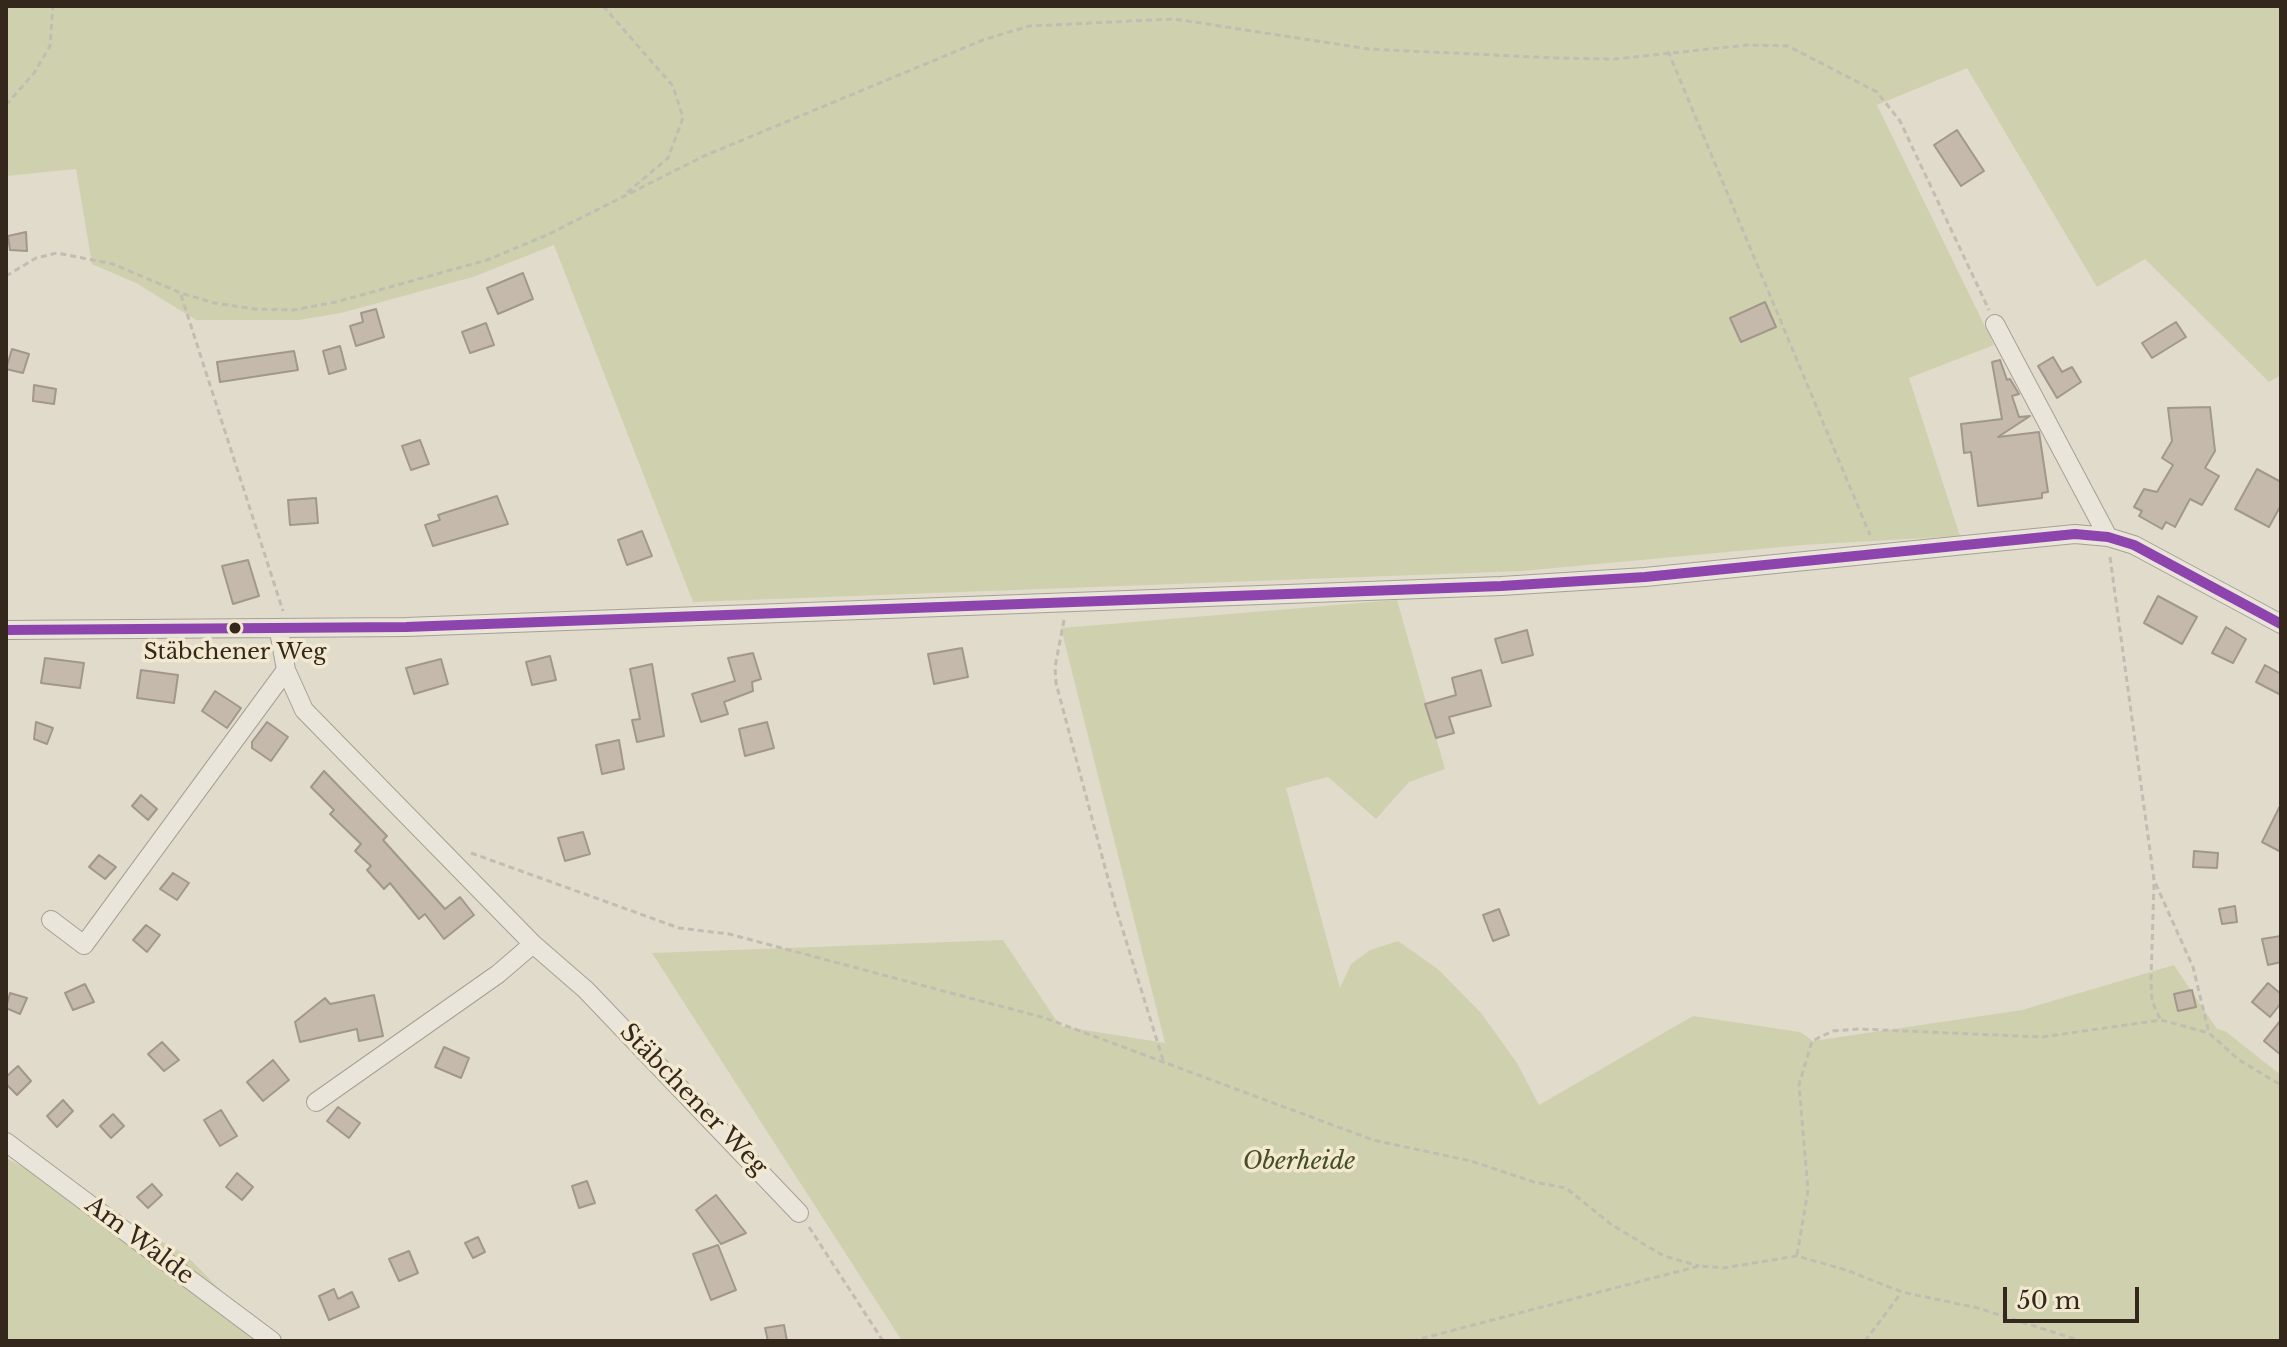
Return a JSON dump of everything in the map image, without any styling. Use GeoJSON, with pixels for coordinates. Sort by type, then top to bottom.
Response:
{"type":"FeatureCollection","features":[{"type":"Feature","properties":{"kind":"street"},"geometry":{"type":"LineString","coordinates":[[1995,324],[2108,537]]}},
{"type":"Feature","properties":{"kind":"street"},"geometry":{"type":"LineString","coordinates":[[6,630],[283,631],[1515,585],[1645,577],[2038,535],[2108,537],[2134,545],[2281,624]]}},
{"type":"Feature","properties":{"kind":"street","name":"Stäbchener Weg"},"geometry":{"type":"LineString","coordinates":[[283,631],[286,670],[304,710],[533,944],[586,990],[799,1213]]}},
{"type":"Feature","properties":{"kind":"street"},"geometry":{"type":"LineString","coordinates":[[51,920],[84,945],[286,670]]}},
{"type":"Feature","properties":{"kind":"street"},"geometry":{"type":"LineString","coordinates":[[316,1102],[498,974],[533,944]]}},
{"type":"Feature","properties":{"kind":"street","name":"Am Walde"},"geometry":{"type":"LineString","coordinates":[[6,1142],[272,1341]]}},
{"type":"Feature","properties":{"kind":"path"},"geometry":{"type":"LineString","coordinates":[[6,105],[34,73],[50,46],[53,6]]}},
{"type":"Feature","properties":{"kind":"path"},"geometry":{"type":"LineString","coordinates":[[603,6],[673,86],[683,118],[668,158],[620,199]]}},
{"type":"Feature","properties":{"kind":"path"},"geometry":{"type":"LineString","coordinates":[[6,276],[36,258],[57,253],[113,264],[181,293],[255,309],[293,310],[432,278],[547,235],[704,156],[923,63],[1029,26],[1174,19],[1369,49],[1615,59],[1747,45],[1788,46],[1877,92],[1900,121],[1995,324]]}},
{"type":"Feature","properties":{"kind":"path"},"geometry":{"type":"LineString","coordinates":[[1668,51],[1877,553]]}},
{"type":"Feature","properties":{"kind":"path"},"geometry":{"type":"LineString","coordinates":[[181,293],[283,631]]}},
{"type":"Feature","properties":{"kind":"path"},"geometry":{"type":"LineString","coordinates":[[2108,537],[2154,880],[2152,1001],[2161,1020]]}},
{"type":"Feature","properties":{"kind":"path"},"geometry":{"type":"LineString","coordinates":[[1063,601],[1056,683],[1115,905],[1163,1060]]}},
{"type":"Feature","properties":{"kind":"path"},"geometry":{"type":"LineString","coordinates":[[437,847],[484,856],[679,928],[729,934],[1045,1018],[1373,1140],[1471,1161],[1534,1182],[1566,1188],[1612,1225],[1664,1256],[1699,1266],[1723,1268],[1797,1256],[1846,1270],[1902,1292],[1978,1308],[2081,1341]]}},
{"type":"Feature","properties":{"kind":"path"},"geometry":{"type":"LineString","coordinates":[[2154,880],[2193,967],[2209,1033]]}},
{"type":"Feature","properties":{"kind":"path"},"geometry":{"type":"LineString","coordinates":[[1797,1256],[1808,1190],[1799,1085],[1812,1041],[1833,1031],[2042,1037],[2161,1020],[2209,1033],[2239,1060],[2281,1085]]}},
{"type":"Feature","properties":{"kind":"path"},"geometry":{"type":"LineString","coordinates":[[799,1213],[883,1341]]}},
{"type":"Feature","properties":{"kind":"path"},"geometry":{"type":"LineString","coordinates":[[1412,1341],[1699,1266]]}},
{"type":"Feature","properties":{"kind":"path"},"geometry":{"type":"LineString","coordinates":[[1865,1341],[1902,1292]]}},
{"type":"Feature","properties":{"kind":"green space"},"geometry":{"type":"Polygon","coordinates":[[[6,6],[2281,6],[2281,375],[2269,382],[2145,259],[2097,287],[1967,68],[1877,105],[1994,345],[1909,378],[1960,536],[1803,545],[1522,571],[693,602],[554,245],[473,277],[341,313],[299,320],[196,320],[136,283],[92,264],[76,169],[6,176],[6,6]]]}},
{"type":"Feature","properties":{"kind":"green space","name":"Oberheide"},"geometry":{"type":"Polygon","coordinates":[[[1397,600],[1445,769],[1409,782],[1376,819],[1328,777],[1286,788],[1340,988],[1351,964],[1370,950],[1398,941],[1439,970],[1481,1013],[1517,1063],[1539,1105],[1693,1016],[1800,1032],[1813,1041],[2022,1010],[2174,965],[2217,1029],[2225,1031],[2281,1075],[2281,1341],[902,1341],[652,953],[1003,940],[1060,1026],[1165,1043],[1061,628],[1397,600]]]}},
{"type":"Feature","properties":{"kind":"green space"},"geometry":{"type":"Polygon","coordinates":[[[6,1158],[185,1254],[270,1341],[6,1341],[6,1158]]]}},
{"type":"Feature","properties":{"kind":"building"},"geometry":{"type":"Polygon","coordinates":[[[1957,130],[1984,171],[1961,186],[1934,145],[1957,130]]]}},
{"type":"Feature","properties":{"kind":"building"},"geometry":{"type":"Polygon","coordinates":[[[26,232],[27,251],[10,250],[8,236],[26,232]]]}},
{"type":"Feature","properties":{"kind":"building"},"geometry":{"type":"Polygon","coordinates":[[[523,273],[533,299],[498,314],[487,288],[523,273]]]}},
{"type":"Feature","properties":{"kind":"building"},"geometry":{"type":"Polygon","coordinates":[[[1765,302],[1776,327],[1741,342],[1730,318],[1765,302]]]}},
{"type":"Feature","properties":{"kind":"building"},"geometry":{"type":"Polygon","coordinates":[[[376,309],[384,337],[356,346],[350,326],[363,322],[361,313],[376,309]]]}},
{"type":"Feature","properties":{"kind":"building"},"geometry":{"type":"Polygon","coordinates":[[[2176,322],[2186,337],[2152,358],[2142,343],[2176,322]]]}},
{"type":"Feature","properties":{"kind":"building"},"geometry":{"type":"Polygon","coordinates":[[[486,323],[494,345],[470,353],[462,332],[486,323]]]}},
{"type":"Feature","properties":{"kind":"building"},"geometry":{"type":"Polygon","coordinates":[[[340,346],[346,369],[329,374],[323,351],[340,346]]]}},
{"type":"Feature","properties":{"kind":"building"},"geometry":{"type":"Polygon","coordinates":[[[12,349],[29,354],[23,373],[6,369],[12,349]]]}},
{"type":"Feature","properties":{"kind":"building"},"geometry":{"type":"Polygon","coordinates":[[[294,351],[298,370],[220,382],[217,362],[294,351]]]}},
{"type":"Feature","properties":{"kind":"building"},"geometry":{"type":"Polygon","coordinates":[[[2053,357],[2062,372],[2072,367],[2081,382],[2057,398],[2038,366],[2053,357]]]}},
{"type":"Feature","properties":{"kind":"building"},"geometry":{"type":"Polygon","coordinates":[[[2000,360],[2007,380],[2010,379],[2019,394],[2012,396],[2019,417],[2030,416],[1998,437],[2039,432],[2048,492],[2042,493],[2042,498],[1978,506],[1971,452],[1964,453],[1961,424],[2002,419],[1992,362],[2000,360]]]}},
{"type":"Feature","properties":{"kind":"building"},"geometry":{"type":"Polygon","coordinates":[[[34,385],[56,389],[54,404],[33,401],[34,385]]]}},
{"type":"Feature","properties":{"kind":"building"},"geometry":{"type":"Polygon","coordinates":[[[2210,407],[2215,451],[2205,468],[2219,476],[2202,505],[2190,499],[2175,527],[2166,522],[2162,529],[2139,516],[2142,511],[2134,507],[2144,489],[2157,492],[2173,465],[2162,458],[2172,441],[2168,408],[2210,407]]]}},
{"type":"Feature","properties":{"kind":"building"},"geometry":{"type":"Polygon","coordinates":[[[420,440],[429,464],[411,470],[402,446],[420,440]]]}},
{"type":"Feature","properties":{"kind":"building"},"geometry":{"type":"Polygon","coordinates":[[[2257,469],[2281,482],[2281,505],[2269,527],[2235,509],[2257,469]]]}},
{"type":"Feature","properties":{"kind":"building"},"geometry":{"type":"Polygon","coordinates":[[[497,496],[508,524],[433,546],[425,525],[440,520],[438,515],[497,496]]]}},
{"type":"Feature","properties":{"kind":"building"},"geometry":{"type":"Polygon","coordinates":[[[316,498],[318,523],[290,525],[288,500],[316,498]]]}},
{"type":"Feature","properties":{"kind":"building"},"geometry":{"type":"Polygon","coordinates":[[[642,531],[652,556],[627,565],[618,540],[642,531]]]}},
{"type":"Feature","properties":{"kind":"building"},"geometry":{"type":"Polygon","coordinates":[[[248,560],[259,596],[233,604],[222,566],[248,560]]]}},
{"type":"Feature","properties":{"kind":"building"},"geometry":{"type":"Polygon","coordinates":[[[2158,596],[2197,617],[2182,644],[2144,623],[2158,596]]]}},
{"type":"Feature","properties":{"kind":"building"},"geometry":{"type":"Polygon","coordinates":[[[2226,627],[2246,639],[2233,663],[2212,653],[2226,627]]]}},
{"type":"Feature","properties":{"kind":"building"},"geometry":{"type":"Polygon","coordinates":[[[1527,630],[1533,655],[1502,663],[1495,639],[1527,630]]]}},
{"type":"Feature","properties":{"kind":"building"},"geometry":{"type":"Polygon","coordinates":[[[962,648],[968,677],[934,684],[928,654],[962,648]]]}},
{"type":"Feature","properties":{"kind":"building"},"geometry":{"type":"Polygon","coordinates":[[[753,653],[761,679],[752,682],[753,691],[724,702],[728,714],[701,722],[692,694],[735,681],[728,658],[753,653]]]}},
{"type":"Feature","properties":{"kind":"building"},"geometry":{"type":"Polygon","coordinates":[[[550,656],[556,680],[532,685],[526,662],[550,656]]]}},
{"type":"Feature","properties":{"kind":"building"},"geometry":{"type":"Polygon","coordinates":[[[45,658],[84,663],[80,688],[41,683],[45,658]]]}},
{"type":"Feature","properties":{"kind":"building"},"geometry":{"type":"Polygon","coordinates":[[[441,659],[448,684],[414,694],[406,668],[441,659]]]}},
{"type":"Feature","properties":{"kind":"building"},"geometry":{"type":"Polygon","coordinates":[[[652,664],[664,736],[637,742],[632,720],[640,719],[630,669],[652,664]]]}},
{"type":"Feature","properties":{"kind":"building"},"geometry":{"type":"Polygon","coordinates":[[[2265,665],[2281,674],[2281,695],[2256,682],[2265,665]]]}},
{"type":"Feature","properties":{"kind":"building"},"geometry":{"type":"Polygon","coordinates":[[[141,670],[178,675],[174,703],[137,698],[141,670]]]}},
{"type":"Feature","properties":{"kind":"building"},"geometry":{"type":"Polygon","coordinates":[[[1481,670],[1491,706],[1449,717],[1454,733],[1436,738],[1425,704],[1456,695],[1452,678],[1481,670]]]}},
{"type":"Feature","properties":{"kind":"building"},"geometry":{"type":"Polygon","coordinates":[[[215,691],[241,708],[227,728],[202,711],[215,691]]]}},
{"type":"Feature","properties":{"kind":"building"},"geometry":{"type":"Polygon","coordinates":[[[36,722],[53,728],[47,744],[34,739],[36,722]]]}},
{"type":"Feature","properties":{"kind":"building"},"geometry":{"type":"Polygon","coordinates":[[[267,722],[288,737],[271,761],[252,748],[252,742],[267,722]]]}},
{"type":"Feature","properties":{"kind":"building"},"geometry":{"type":"Polygon","coordinates":[[[767,722],[774,748],[745,756],[739,729],[767,722]]]}},
{"type":"Feature","properties":{"kind":"building"},"geometry":{"type":"Polygon","coordinates":[[[619,740],[624,769],[602,774],[596,745],[619,740]]]}},
{"type":"Feature","properties":{"kind":"building"},"geometry":{"type":"Polygon","coordinates":[[[324,771],[387,836],[383,840],[445,909],[460,897],[474,915],[444,939],[425,914],[419,919],[390,883],[384,889],[367,870],[371,866],[355,851],[361,844],[330,814],[334,810],[311,787],[324,771]]]}},
{"type":"Feature","properties":{"kind":"building"},"geometry":{"type":"Polygon","coordinates":[[[141,795],[157,809],[148,820],[132,806],[141,795]]]}},
{"type":"Feature","properties":{"kind":"building"},"geometry":{"type":"Polygon","coordinates":[[[2281,804],[2281,852],[2262,842],[2281,804]]]}},
{"type":"Feature","properties":{"kind":"building"},"geometry":{"type":"Polygon","coordinates":[[[583,832],[590,854],[565,861],[558,838],[583,832]]]}},
{"type":"Feature","properties":{"kind":"building"},"geometry":{"type":"Polygon","coordinates":[[[2194,851],[2218,853],[2217,868],[2193,867],[2194,851]]]}},
{"type":"Feature","properties":{"kind":"building"},"geometry":{"type":"Polygon","coordinates":[[[99,855],[116,867],[105,879],[89,867],[99,855]]]}},
{"type":"Feature","properties":{"kind":"building"},"geometry":{"type":"Polygon","coordinates":[[[173,873],[189,883],[177,900],[160,889],[173,873]]]}},
{"type":"Feature","properties":{"kind":"building"},"geometry":{"type":"Polygon","coordinates":[[[2235,906],[2237,922],[2222,924],[2219,909],[2235,906]]]}},
{"type":"Feature","properties":{"kind":"building"},"geometry":{"type":"Polygon","coordinates":[[[1499,909],[1509,935],[1493,941],[1483,915],[1499,909]]]}},
{"type":"Feature","properties":{"kind":"building"},"geometry":{"type":"Polygon","coordinates":[[[146,925],[160,935],[147,952],[133,940],[146,925]]]}},
{"type":"Feature","properties":{"kind":"building"},"geometry":{"type":"Polygon","coordinates":[[[2281,936],[2281,962],[2268,965],[2262,939],[2281,936]]]}},
{"type":"Feature","properties":{"kind":"building"},"geometry":{"type":"Polygon","coordinates":[[[2268,983],[2281,994],[2281,1003],[2270,1017],[2252,1002],[2268,983]]]}},
{"type":"Feature","properties":{"kind":"building"},"geometry":{"type":"Polygon","coordinates":[[[85,984],[94,1002],[73,1010],[65,993],[85,984]]]}},
{"type":"Feature","properties":{"kind":"building"},"geometry":{"type":"Polygon","coordinates":[[[2192,990],[2196,1007],[2178,1011],[2174,994],[2192,990]]]}},
{"type":"Feature","properties":{"kind":"building"},"geometry":{"type":"Polygon","coordinates":[[[10,993],[27,998],[20,1014],[6,1008],[10,993]]]}},
{"type":"Feature","properties":{"kind":"building"},"geometry":{"type":"Polygon","coordinates":[[[374,995],[383,1036],[359,1041],[357,1029],[300,1042],[295,1022],[325,998],[330,1004],[374,995]]]}},
{"type":"Feature","properties":{"kind":"building"},"geometry":{"type":"Polygon","coordinates":[[[2281,1020],[2281,1055],[2264,1041],[2281,1020]]]}},
{"type":"Feature","properties":{"kind":"building"},"geometry":{"type":"Polygon","coordinates":[[[162,1042],[179,1060],[164,1071],[148,1054],[162,1042]]]}},
{"type":"Feature","properties":{"kind":"building"},"geometry":{"type":"Polygon","coordinates":[[[444,1047],[469,1058],[461,1078],[435,1067],[444,1047]]]}},
{"type":"Feature","properties":{"kind":"building"},"geometry":{"type":"Polygon","coordinates":[[[273,1060],[289,1080],[263,1101],[247,1082],[273,1060]]]}},
{"type":"Feature","properties":{"kind":"building"},"geometry":{"type":"Polygon","coordinates":[[[18,1066],[31,1081],[17,1095],[6,1084],[6,1077],[18,1066]]]}},
{"type":"Feature","properties":{"kind":"building"},"geometry":{"type":"Polygon","coordinates":[[[63,1100],[73,1111],[57,1127],[47,1116],[63,1100]]]}},
{"type":"Feature","properties":{"kind":"building"},"geometry":{"type":"Polygon","coordinates":[[[338,1107],[360,1123],[349,1138],[327,1121],[338,1107]]]}},
{"type":"Feature","properties":{"kind":"building"},"geometry":{"type":"Polygon","coordinates":[[[221,1110],[237,1136],[220,1146],[204,1120],[221,1110]]]}},
{"type":"Feature","properties":{"kind":"building"},"geometry":{"type":"Polygon","coordinates":[[[113,1114],[124,1126],[111,1138],[100,1126],[113,1114]]]}},
{"type":"Feature","properties":{"kind":"building"},"geometry":{"type":"Polygon","coordinates":[[[237,1173],[253,1187],[242,1200],[226,1187],[237,1173]]]}},
{"type":"Feature","properties":{"kind":"building"},"geometry":{"type":"Polygon","coordinates":[[[587,1181],[595,1203],[579,1208],[572,1186],[587,1181]]]}},
{"type":"Feature","properties":{"kind":"building"},"geometry":{"type":"Polygon","coordinates":[[[152,1184],[162,1195],[148,1208],[137,1197],[152,1184]]]}},
{"type":"Feature","properties":{"kind":"building"},"geometry":{"type":"Polygon","coordinates":[[[716,1195],[746,1233],[721,1244],[696,1210],[716,1195]]]}},
{"type":"Feature","properties":{"kind":"building"},"geometry":{"type":"Polygon","coordinates":[[[478,1237],[485,1252],[473,1258],[465,1243],[478,1237]]]}},
{"type":"Feature","properties":{"kind":"building"},"geometry":{"type":"Polygon","coordinates":[[[718,1245],[736,1290],[711,1300],[693,1254],[718,1245]]]}},
{"type":"Feature","properties":{"kind":"building"},"geometry":{"type":"Polygon","coordinates":[[[409,1251],[418,1273],[399,1281],[389,1259],[409,1251]]]}},
{"type":"Feature","properties":{"kind":"building"},"geometry":{"type":"Polygon","coordinates":[[[334,1289],[338,1299],[352,1292],[359,1307],[329,1320],[319,1296],[334,1289]]]}},
{"type":"Feature","properties":{"kind":"building"},"geometry":{"type":"Polygon","coordinates":[[[784,1325],[787,1341],[768,1341],[765,1328],[784,1325]]]}},
{"type":"Feature","properties":{"kind":"transit line"},"geometry":{"type":"LineString","coordinates":[[6,630],[406,627],[1501,586],[1645,577],[2075,534],[2108,537],[2134,545],[2281,624]]}},
{"type":"Feature","properties":{"kind":"place","name":"Stäbchener Weg"},"geometry":{"type":"Point","coordinates":[235,628]}}]}
